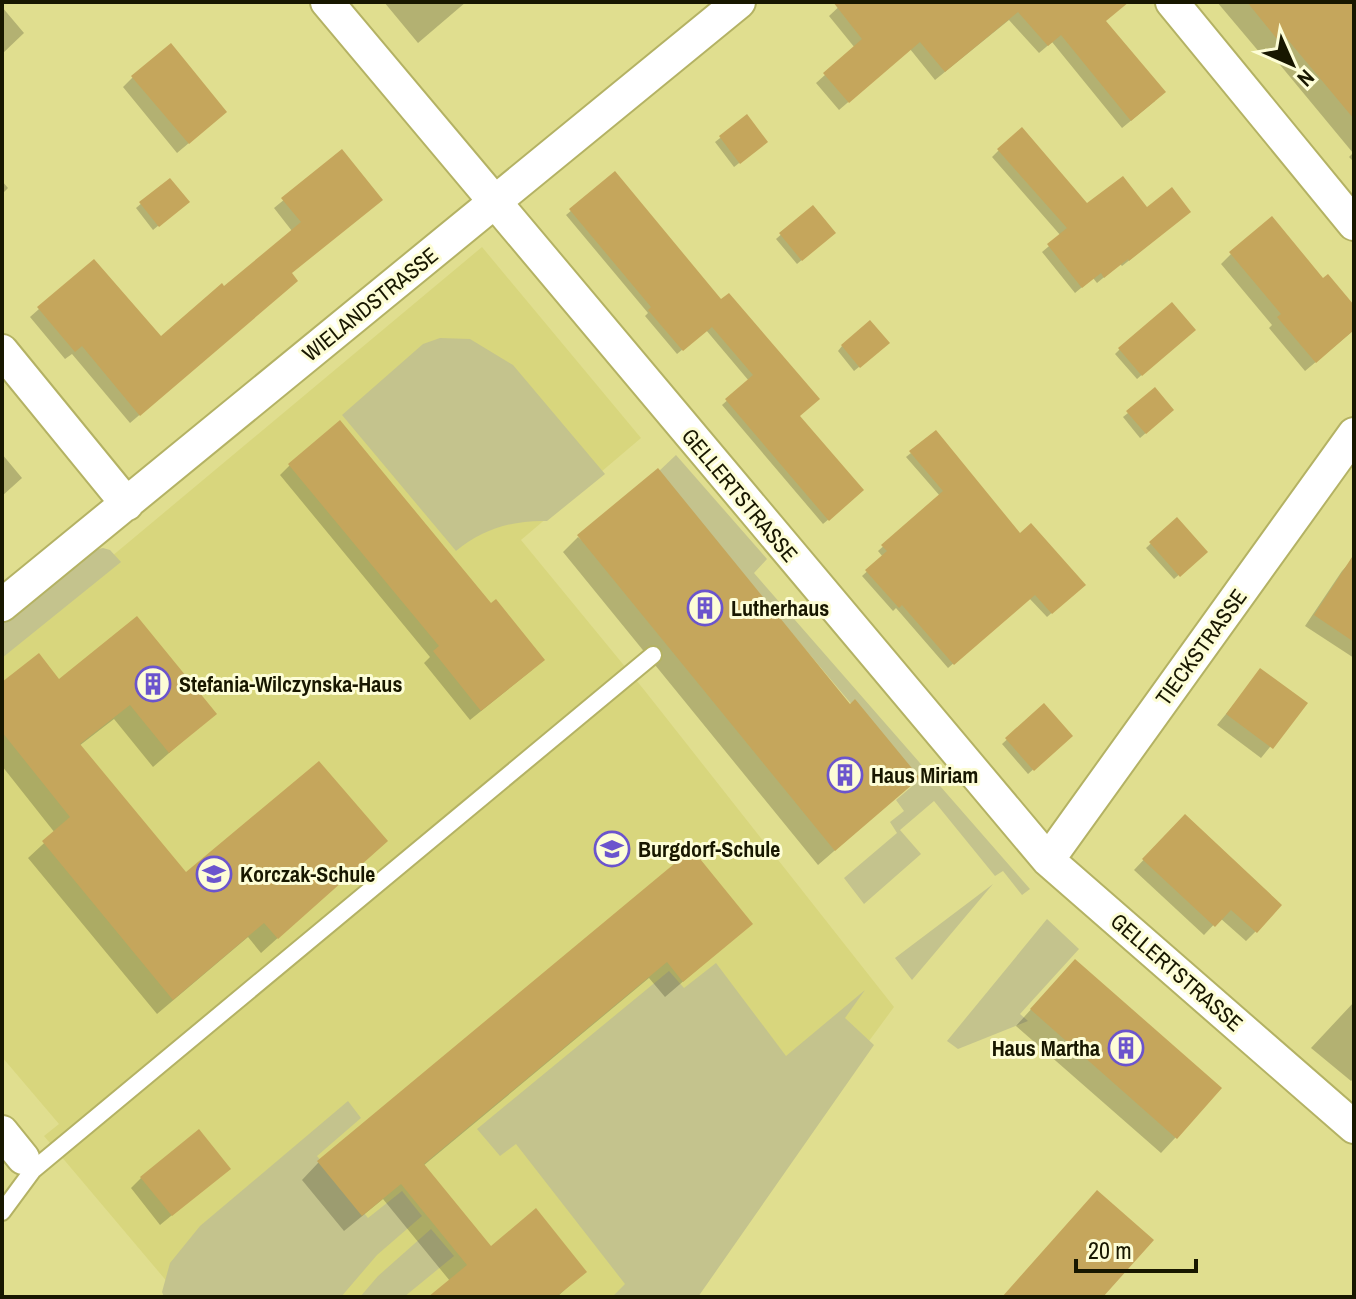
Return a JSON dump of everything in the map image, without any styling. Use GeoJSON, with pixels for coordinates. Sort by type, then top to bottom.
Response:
{"type":"FeatureCollection","features":[{"type":"Feature","properties":{"kind":"street","name":"GELLERTSTRASSE"},"geometry":{"type":"LineString","coordinates":[[327,2],[1048,860],[1354,1127]]}},
{"type":"Feature","properties":{"kind":"street","name":"WIELANDSTRASSE"},"geometry":{"type":"LineString","coordinates":[[2,605],[739,2]]}},
{"type":"Feature","properties":{"kind":"street"},"geometry":{"type":"LineString","coordinates":[[1172,2],[1354,224]]}},
{"type":"Feature","properties":{"kind":"street"},"geometry":{"type":"LineString","coordinates":[[2,351],[127,504]]}},
{"type":"Feature","properties":{"kind":"street","name":"TIECKSTRASSE"},"geometry":{"type":"LineString","coordinates":[[1048,860],[1354,434]]}},
{"type":"Feature","properties":{"kind":"street"},"geometry":{"type":"LineString","coordinates":[[2,1132],[23,1158]]}},
{"type":"Feature","properties":{"kind":"lane"},"geometry":{"type":"LineString","coordinates":[[2,1212],[33,1170],[653,655]]}},
{"type":"Feature","properties":{"kind":"shaded area"},"geometry":{"type":"Polygon","coordinates":[[[482,247],[641,438],[521,540],[645,691],[894,1007],[681,1297],[180,1297],[44,1136],[59,1124],[2,1057],[2,648],[482,247]]]}},
{"type":"Feature","properties":{"kind":"shaded area"},"geometry":{"type":"Polygon","coordinates":[[[440,338],[470,339],[513,365],[605,474],[547,521],[499,527],[456,551],[342,415],[423,344],[440,338]]]}},
{"type":"Feature","properties":{"kind":"shaded area"},"geometry":{"type":"Polygon","coordinates":[[[676,455],[767,559],[754,573],[1030,889],[1022,895],[1003,871],[995,876],[934,801],[900,830],[921,854],[864,904],[844,878],[897,833],[890,822],[904,811],[896,800],[917,782],[657,473],[676,455]]]}},
{"type":"Feature","properties":{"kind":"shaded area"},"geometry":{"type":"Polygon","coordinates":[[[110,550],[121,562],[2,658],[2,621],[79,558],[89,551],[110,550]]]}},
{"type":"Feature","properties":{"kind":"shaded area"},"geometry":{"type":"Polygon","coordinates":[[[993,884],[912,980],[895,958],[993,884]]]}},
{"type":"Feature","properties":{"kind":"shaded area"},"geometry":{"type":"Polygon","coordinates":[[[1047,919],[1079,949],[1020,1014],[1028,1021],[958,1049],[947,1041],[1047,919]]]}},
{"type":"Feature","properties":{"kind":"shaded area"},"geometry":{"type":"Polygon","coordinates":[[[716,963],[786,1056],[865,990],[845,1018],[874,1045],[698,1297],[612,1297],[625,1284],[516,1144],[500,1156],[477,1129],[669,971],[684,988],[716,963]]]}},
{"type":"Feature","properties":{"kind":"shaded area"},"geometry":{"type":"Polygon","coordinates":[[[348,1101],[361,1118],[317,1156],[368,1218],[402,1191],[422,1216],[377,1255],[341,1297],[164,1297],[162,1292],[170,1263],[200,1226],[348,1101]]]}},
{"type":"Feature","properties":{"kind":"shaded area"},"geometry":{"type":"Polygon","coordinates":[[[431,1229],[454,1256],[404,1297],[360,1297],[378,1276],[431,1229]]]}},
{"type":"Feature","properties":{"kind":"building"},"geometry":{"type":"Polygon","coordinates":[[[833,2],[1129,2],[1106,21],[1166,92],[1131,121],[1061,35],[1048,46],[1018,12],[945,72],[920,42],[849,103],[823,73],[862,39],[833,2]]]}},
{"type":"Feature","properties":{"kind":"building"},"geometry":{"type":"Polygon","coordinates":[[[1247,2],[1354,2],[1354,119],[1283,34],[1277,39],[1247,2]]]}},
{"type":"Feature","properties":{"kind":"building"},"geometry":{"type":"Polygon","coordinates":[[[171,43],[227,112],[189,144],[131,76],[171,43]]]}},
{"type":"Feature","properties":{"kind":"building"},"geometry":{"type":"Polygon","coordinates":[[[747,114],[768,142],[740,164],[719,136],[747,114]]]}},
{"type":"Feature","properties":{"kind":"building"},"geometry":{"type":"Polygon","coordinates":[[[1022,127],[1087,203],[1123,176],[1147,207],[1172,187],[1191,212],[1129,261],[1104,278],[1101,273],[1082,288],[1047,244],[1067,228],[997,149],[1022,127]]]}},
{"type":"Feature","properties":{"kind":"building"},"geometry":{"type":"Polygon","coordinates":[[[342,149],[383,200],[292,273],[298,281],[140,416],[82,346],[75,352],[37,307],[94,259],[161,336],[222,283],[224,286],[301,222],[281,198],[342,149]]]}},
{"type":"Feature","properties":{"kind":"building"},"geometry":{"type":"Polygon","coordinates":[[[615,171],[721,299],[729,293],[820,399],[800,416],[864,490],[829,521],[725,399],[753,375],[712,327],[683,351],[648,310],[651,307],[569,209],[615,171]]]}},
{"type":"Feature","properties":{"kind":"building"},"geometry":{"type":"Polygon","coordinates":[[[170,178],[190,202],[159,227],[139,202],[170,178]]]}},
{"type":"Feature","properties":{"kind":"building"},"geometry":{"type":"Polygon","coordinates":[[[813,205],[836,233],[802,261],[779,233],[813,205]]]}},
{"type":"Feature","properties":{"kind":"building"},"geometry":{"type":"Polygon","coordinates":[[[1272,216],[1323,278],[1328,274],[1354,305],[1354,330],[1316,363],[1277,317],[1281,314],[1229,252],[1272,216]]]}},
{"type":"Feature","properties":{"kind":"building"},"geometry":{"type":"Polygon","coordinates":[[[1172,302],[1196,330],[1142,376],[1118,348],[1172,302]]]}},
{"type":"Feature","properties":{"kind":"building"},"geometry":{"type":"Polygon","coordinates":[[[870,320],[890,343],[860,368],[841,345],[870,320]]]}},
{"type":"Feature","properties":{"kind":"building"},"geometry":{"type":"Polygon","coordinates":[[[1155,387],[1174,410],[1146,434],[1126,411],[1155,387]]]}},
{"type":"Feature","properties":{"kind":"building"},"geometry":{"type":"Polygon","coordinates":[[[340,420],[491,603],[496,599],[545,660],[481,711],[433,651],[439,646],[288,464],[340,420]]]}},
{"type":"Feature","properties":{"kind":"building"},"geometry":{"type":"Polygon","coordinates":[[[936,430],[1020,533],[1031,523],[1086,585],[1052,614],[1035,595],[954,665],[902,605],[899,608],[865,570],[887,551],[881,545],[943,491],[909,451],[936,430]]]}},
{"type":"Feature","properties":{"kind":"building","name":"Lutherhaus"},"geometry":{"type":"Polygon","coordinates":[[[658,468],[850,704],[855,699],[920,778],[835,851],[577,535],[658,468]]]}},
{"type":"Feature","properties":{"kind":"building"},"geometry":{"type":"Polygon","coordinates":[[[1177,517],[1208,552],[1180,577],[1149,542],[1177,517]]]}},
{"type":"Feature","properties":{"kind":"building"},"geometry":{"type":"Polygon","coordinates":[[[1354,554],[1354,642],[1314,615],[1354,554]]]}},
{"type":"Feature","properties":{"kind":"building"},"geometry":{"type":"Polygon","coordinates":[[[137,616],[217,714],[169,753],[130,705],[80,744],[186,872],[319,761],[388,841],[278,939],[264,923],[173,1000],[42,841],[70,817],[2,732],[2,682],[39,653],[59,679],[137,616]]]}},
{"type":"Feature","properties":{"kind":"building"},"geometry":{"type":"Polygon","coordinates":[[[1260,668],[1308,703],[1273,749],[1226,714],[1260,668]]]}},
{"type":"Feature","properties":{"kind":"building"},"geometry":{"type":"Polygon","coordinates":[[[1044,703],[1073,736],[1034,771],[1005,738],[1044,703]]]}},
{"type":"Feature","properties":{"kind":"building"},"geometry":{"type":"Polygon","coordinates":[[[1185,814],[1282,905],[1257,933],[1231,910],[1215,927],[1142,859],[1185,814]]]}},
{"type":"Feature","properties":{"kind":"building"},"geometry":{"type":"Polygon","coordinates":[[[692,849],[753,924],[683,982],[667,962],[424,1164],[491,1246],[536,1208],[587,1272],[556,1297],[428,1297],[467,1265],[401,1184],[362,1216],[317,1161],[692,849]]]}},
{"type":"Feature","properties":{"kind":"building","name":"Haus Martha"},"geometry":{"type":"Polygon","coordinates":[[[1075,959],[1222,1088],[1177,1139],[1030,1009],[1075,959]]]}},
{"type":"Feature","properties":{"kind":"building"},"geometry":{"type":"Polygon","coordinates":[[[199,1129],[231,1169],[172,1216],[140,1177],[199,1129]]]}},
{"type":"Feature","properties":{"kind":"building"},"geometry":{"type":"Polygon","coordinates":[[[1097,1190],[1154,1240],[1103,1297],[1002,1297],[1097,1190]]]}},
{"type":"Feature","properties":{"kind":"place","name":"Lutherhaus"},"geometry":{"type":"Point","coordinates":[705,608]}},
{"type":"Feature","properties":{"kind":"place","name":"Stefania-Wilczynska-Haus"},"geometry":{"type":"Point","coordinates":[153,684]}},
{"type":"Feature","properties":{"kind":"place","name":"Haus Miriam"},"geometry":{"type":"Point","coordinates":[845,775]}},
{"type":"Feature","properties":{"kind":"place","name":"Burgdorf-Schule"},"geometry":{"type":"Point","coordinates":[612,849]}},
{"type":"Feature","properties":{"kind":"place","name":"Korczak-Schule"},"geometry":{"type":"Point","coordinates":[214,874]}},
{"type":"Feature","properties":{"kind":"place","name":"Haus Martha"},"geometry":{"type":"Point","coordinates":[1126,1048]}}]}
